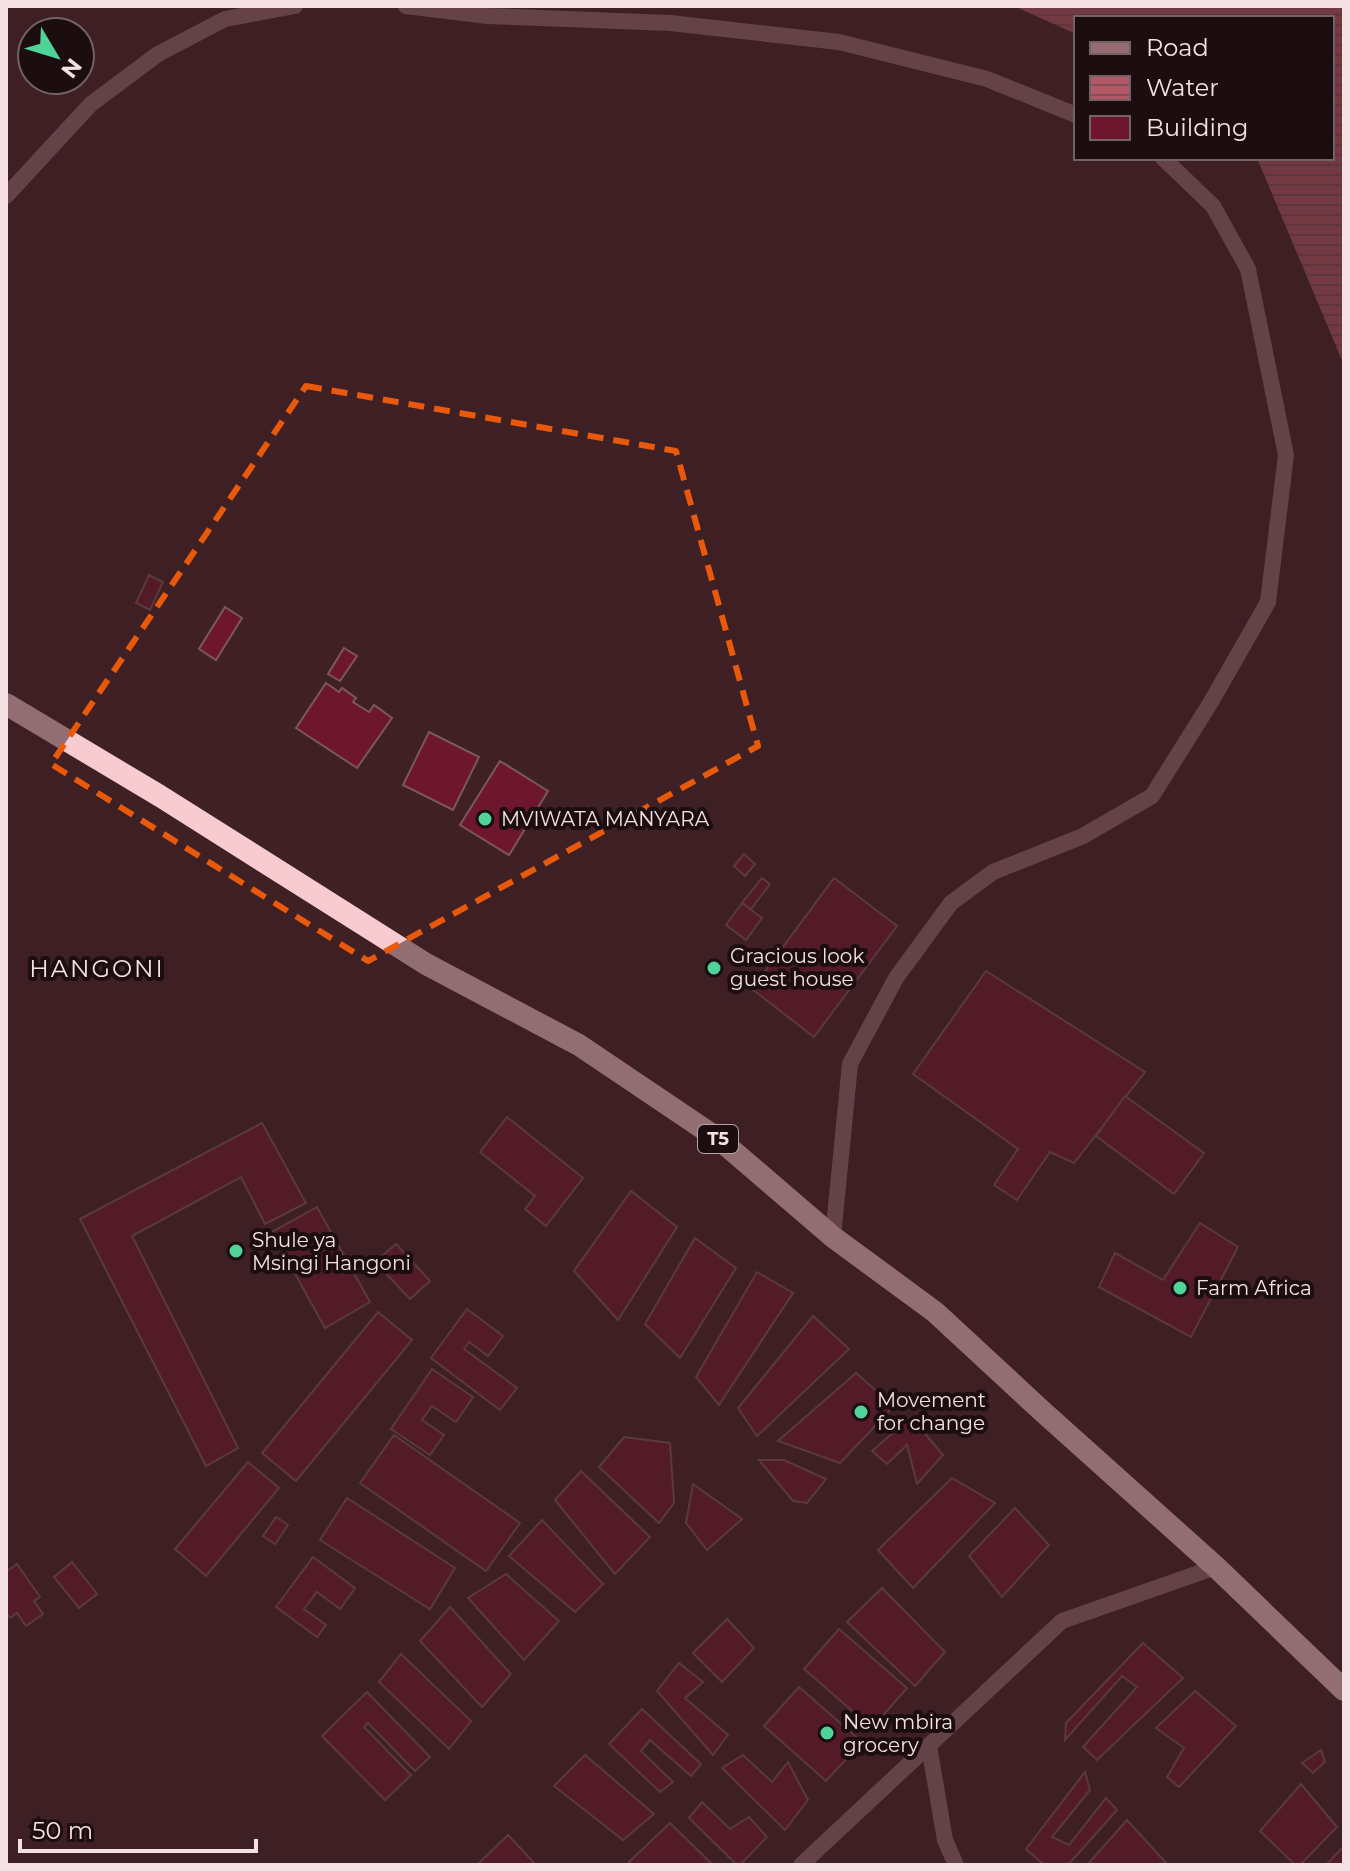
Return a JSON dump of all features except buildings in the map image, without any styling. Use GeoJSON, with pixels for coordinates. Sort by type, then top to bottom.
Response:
{"type":"FeatureCollection","features":[{"type":"Feature","properties":{"kind":"highway","name":"T5"},"geometry":{"type":"LineString","coordinates":[[6,704],[160,796],[426,964],[579,1045],[720,1140],[833,1237],[935,1312],[1216,1567],[1344,1690]]}},
{"type":"Feature","properties":{"kind":"street"},"geometry":{"type":"LineString","coordinates":[[11,189],[91,104],[158,54],[225,19],[295,6]]}},
{"type":"Feature","properties":{"kind":"street"},"geometry":{"type":"LineString","coordinates":[[406,6],[488,16],[670,23],[839,42],[987,79],[1074,114]]}},
{"type":"Feature","properties":{"kind":"street"},"geometry":{"type":"LineString","coordinates":[[833,1237],[850,1064],[896,978],[951,903],[993,872],[1083,836],[1152,796],[1268,602],[1286,455],[1248,269],[1213,206],[1165,160]]}},
{"type":"Feature","properties":{"kind":"street"},"geometry":{"type":"LineString","coordinates":[[6,169],[11,189]]}},
{"type":"Feature","properties":{"kind":"street"},"geometry":{"type":"LineString","coordinates":[[801,1865],[1062,1621],[1216,1567]]}},
{"type":"Feature","properties":{"kind":"street"},"geometry":{"type":"LineString","coordinates":[[929,1746],[945,1840],[956,1865]]}},
{"type":"Feature","properties":{"kind":"highlighted area"},"geometry":{"type":"Polygon","coordinates":[[[306,386],[676,451],[758,746],[368,961],[51,764],[306,386]]]}},
{"type":"Feature","properties":{"kind":"water"},"geometry":{"type":"Polygon","coordinates":[[[1014,6],[1344,6],[1344,365],[1258,160],[1334,160],[1334,16],[1074,16],[1074,33],[1014,6]]]}},
{"type":"Feature","properties":{"kind":"place","name":"MVIWATA MANYARA"},"geometry":{"type":"Point","coordinates":[485,819]}},
{"type":"Feature","properties":{"kind":"place","name":"Gracious look guest house"},"geometry":{"type":"Point","coordinates":[714,968]}},
{"type":"Feature","properties":{"kind":"place","name":"Shule ya Msingi Hangoni"},"geometry":{"type":"Point","coordinates":[236,1251]}},
{"type":"Feature","properties":{"kind":"place","name":"Farm Africa"},"geometry":{"type":"Point","coordinates":[1180,1288]}},
{"type":"Feature","properties":{"kind":"place","name":"Movement for change"},"geometry":{"type":"Point","coordinates":[861,1412]}},
{"type":"Feature","properties":{"kind":"place","name":"New mbira grocery"},"geometry":{"type":"Point","coordinates":[827,1733]}},
{"type":"Feature","properties":{"kind":"district","name":"HANGONI"},"geometry":{"type":"Point","coordinates":[97,968]}}]}
